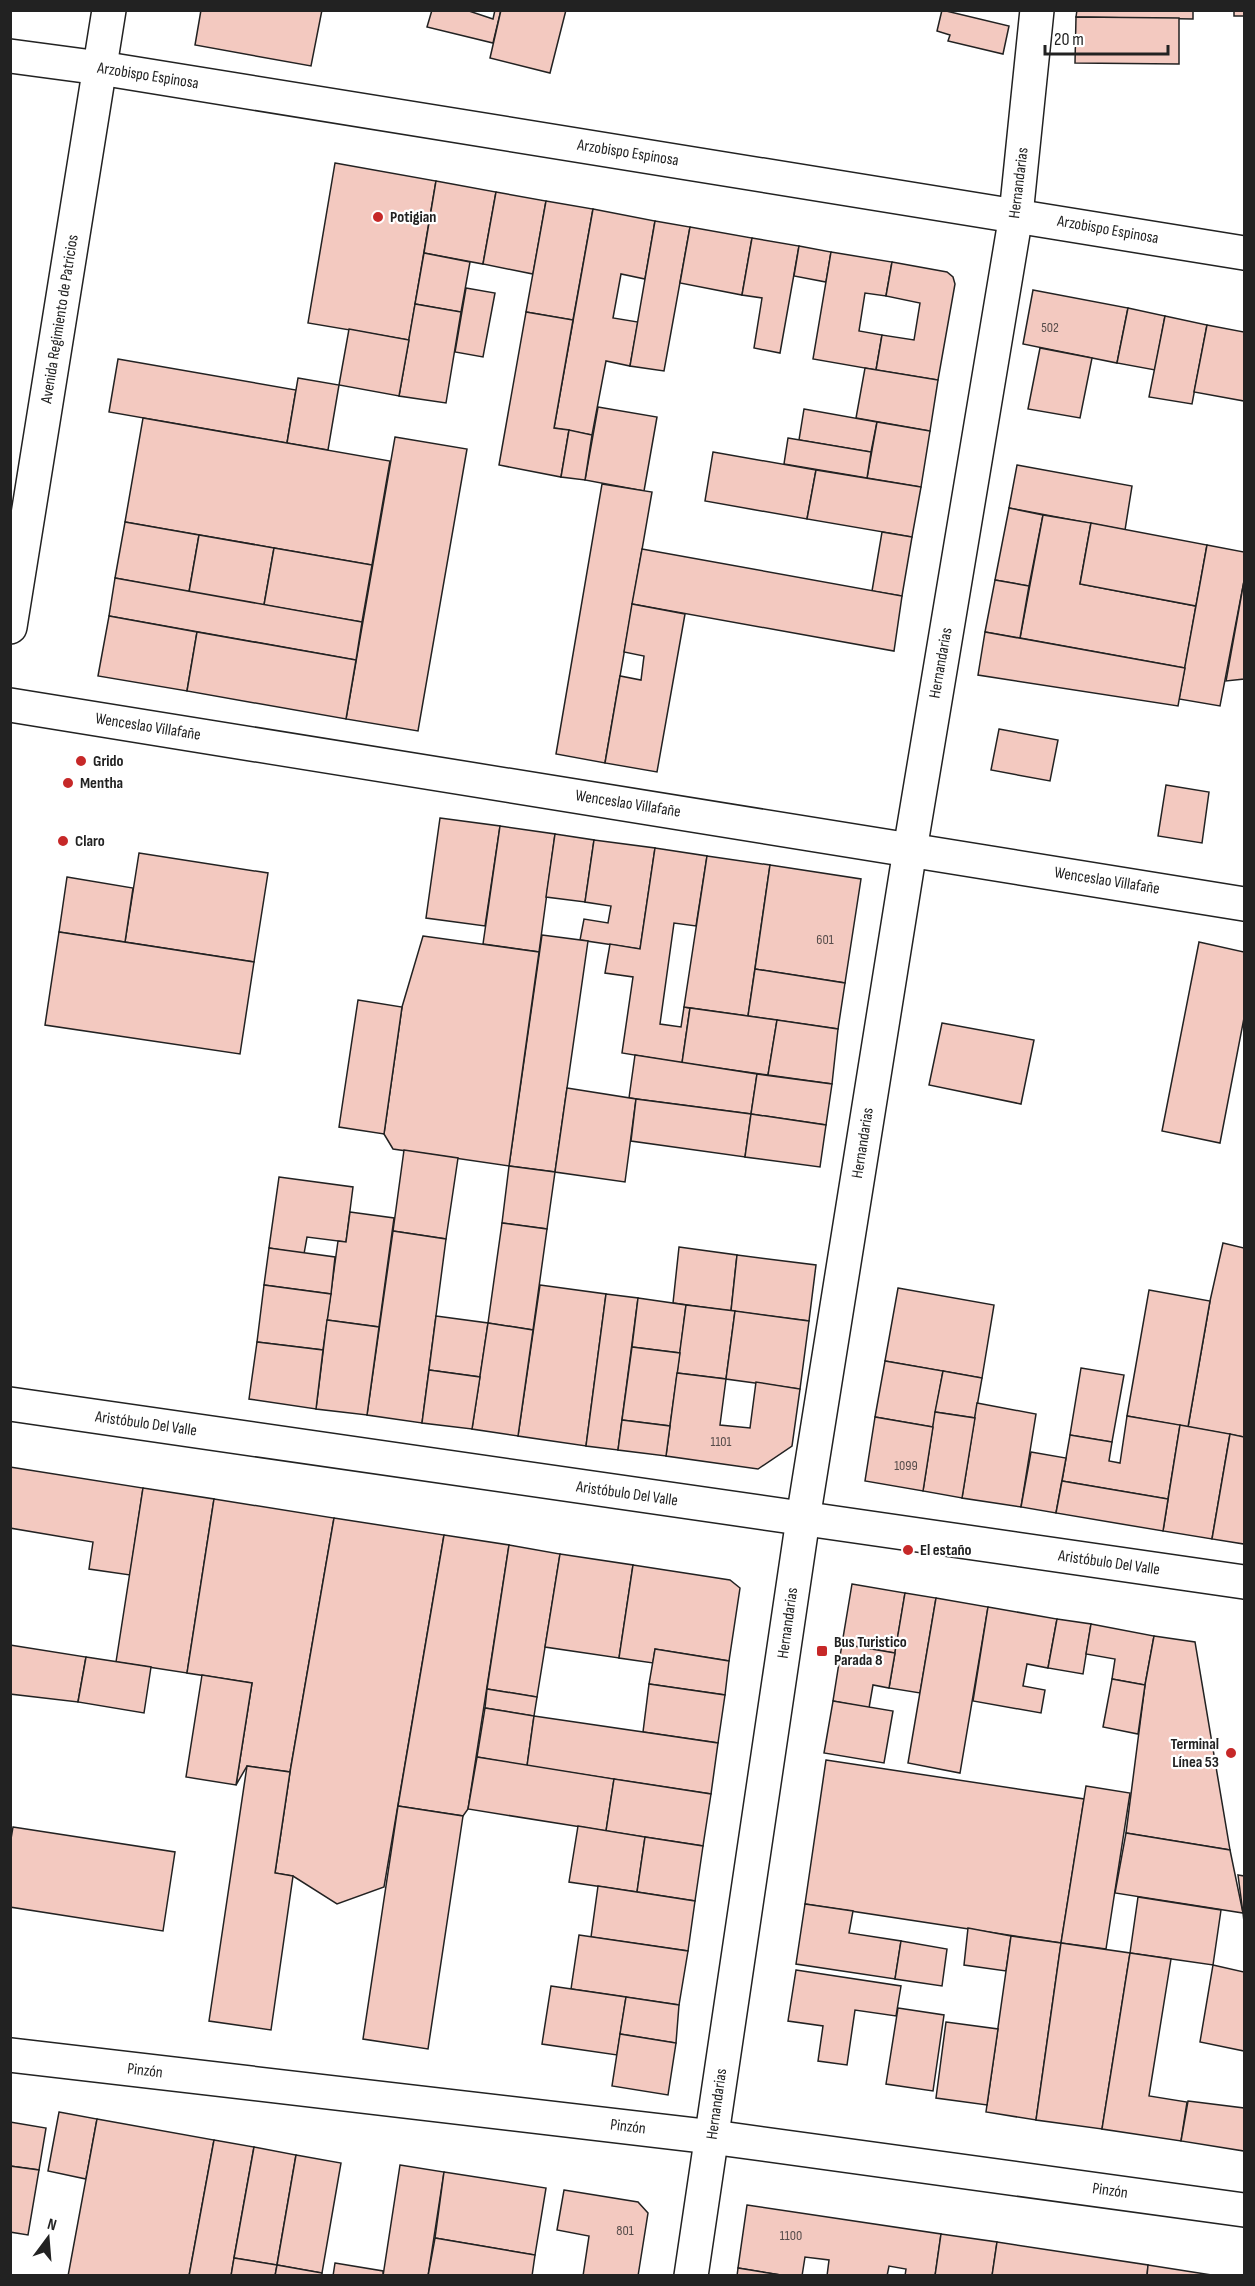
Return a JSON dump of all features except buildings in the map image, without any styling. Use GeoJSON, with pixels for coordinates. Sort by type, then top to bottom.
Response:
{"type":"FeatureCollection","features":[{"type":"Feature","properties":{"kind":"street","name":"Avenida Regimiento de Patricios"},"geometry":{"type":"LineString","coordinates":[[10,627],[110,10]]}},
{"type":"Feature","properties":{"kind":"street","name":"Hernandarias"},"geometry":{"type":"LineString","coordinates":[[691,2276],[803,1519],[910,850],[1016,215],[1037,10]]}},
{"type":"Feature","properties":{"kind":"street","name":"Arzobispo Espinosa"},"geometry":{"type":"LineString","coordinates":[[10,56],[100,68],[1245,253]]}},
{"type":"Feature","properties":{"kind":"street","name":"Wenceslao Villafañe"},"geometry":{"type":"LineString","coordinates":[[10,705],[1245,904]]}},
{"type":"Feature","properties":{"kind":"street","name":"Aristóbulo Del Valle"},"geometry":{"type":"LineString","coordinates":[[10,1404],[1245,1582]]}},
{"type":"Feature","properties":{"kind":"street","name":"Pinzón"},"geometry":{"type":"LineString","coordinates":[[10,2055],[712,2137],[1245,2210]]}},
{"type":"Feature","properties":{"kind":"place","name":"Potigian"},"geometry":{"type":"Point","coordinates":[378,217]}},
{"type":"Feature","properties":{"kind":"place","name":"Grido"},"geometry":{"type":"Point","coordinates":[81,761]}},
{"type":"Feature","properties":{"kind":"place","name":"Mentha"},"geometry":{"type":"Point","coordinates":[68,783]}},
{"type":"Feature","properties":{"kind":"place","name":"Claro"},"geometry":{"type":"Point","coordinates":[63,841]}},
{"type":"Feature","properties":{"kind":"place","name":"El estaño"},"geometry":{"type":"Point","coordinates":[908,1550]}},
{"type":"Feature","properties":{"kind":"place","name":"Bus Turistico Parada 8"},"geometry":{"type":"Point","coordinates":[822,1651]}},
{"type":"Feature","properties":{"kind":"place","name":"Terminal Línea 53"},"geometry":{"type":"Point","coordinates":[1231,1753]}}]}
